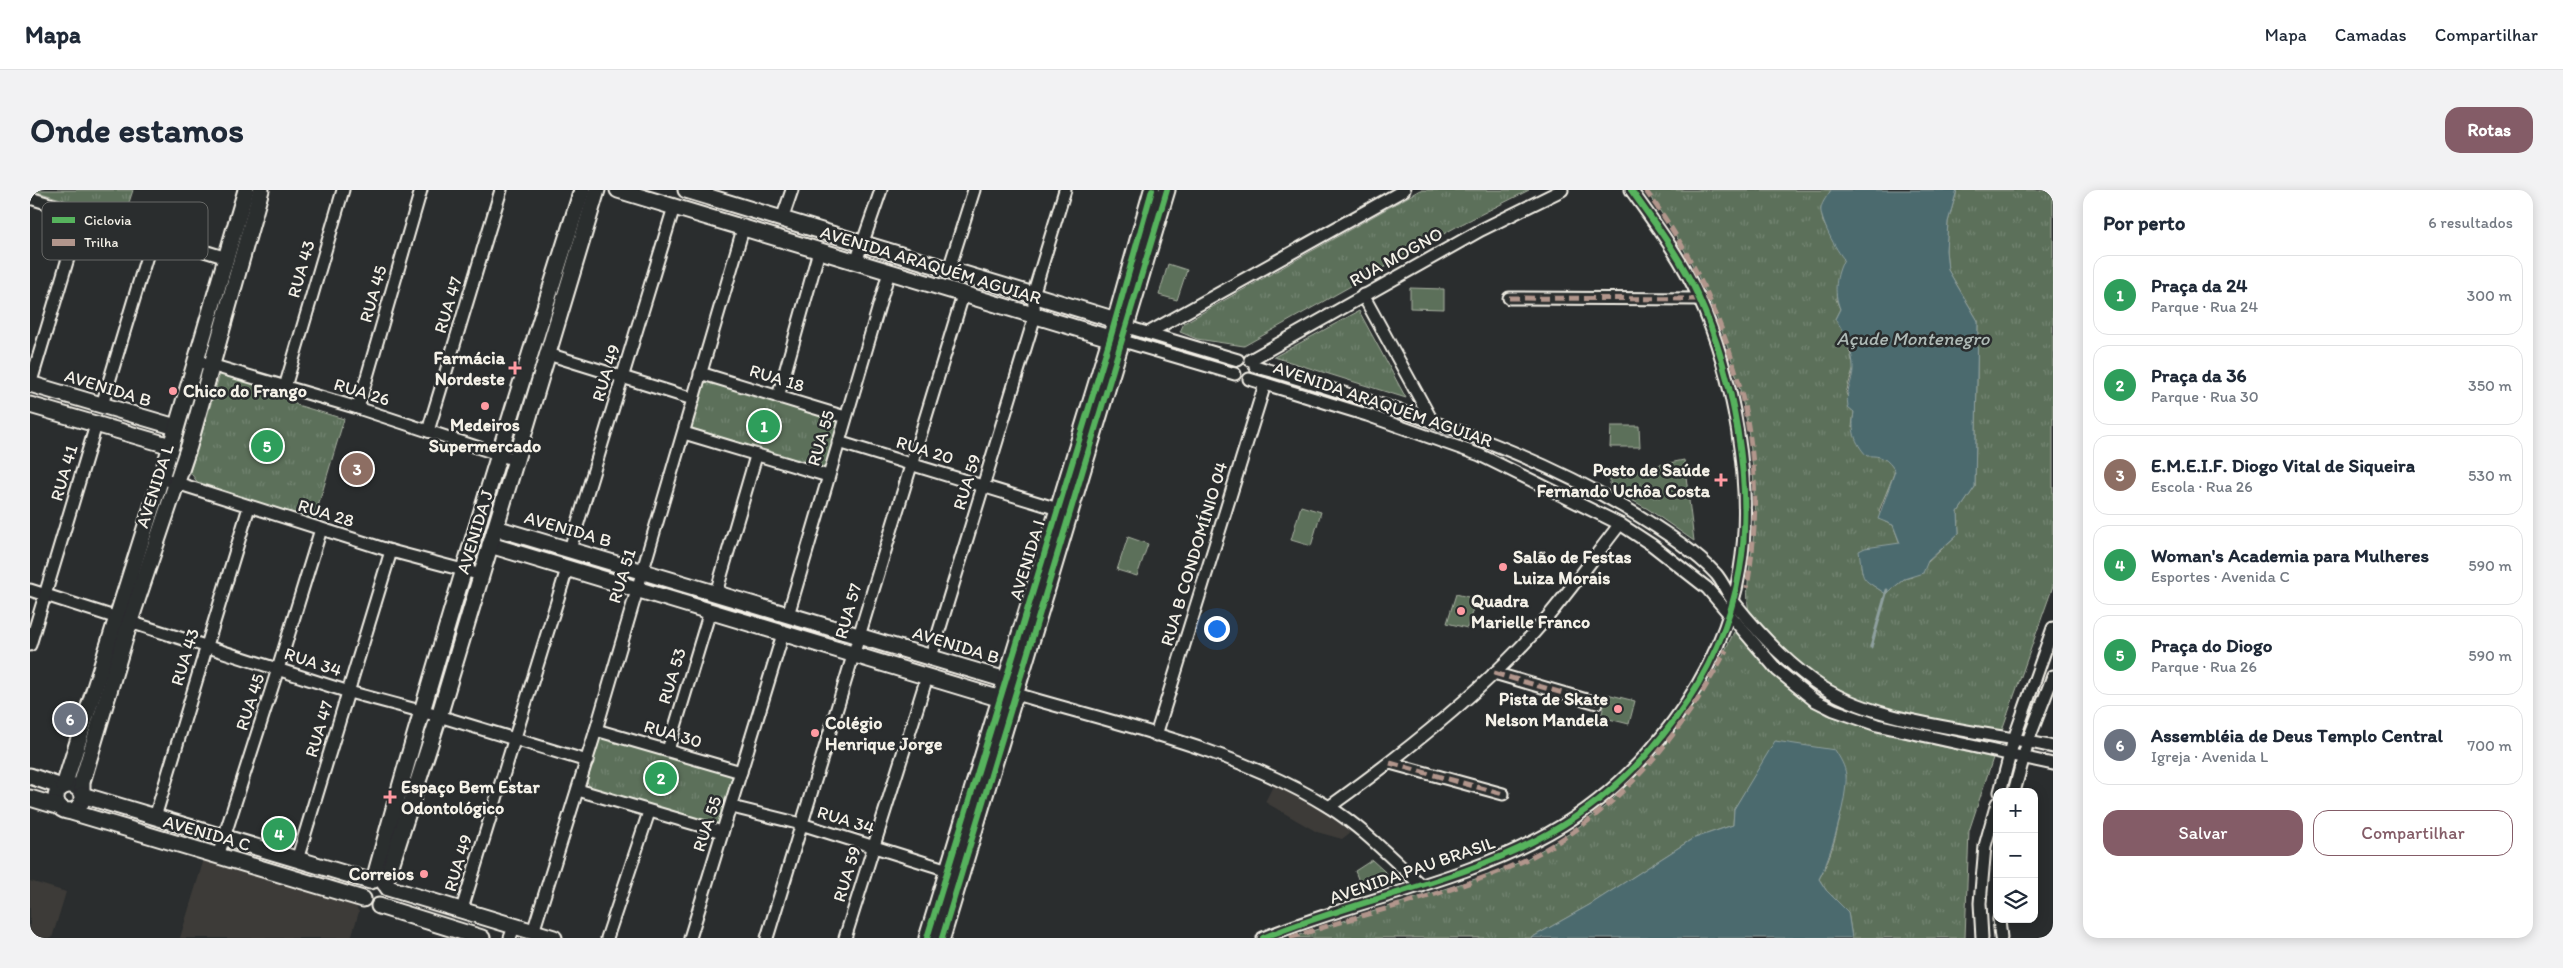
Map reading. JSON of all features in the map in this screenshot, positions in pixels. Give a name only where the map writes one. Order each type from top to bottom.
[{"type":"street","name":"AVENIDA L","points":[[63,786],[177,483],[227,258],[246,190]]},
{"type":"street","name":"AVENIDA L","points":[[82,794],[82,782],[176,427],[204,364],[261,190]]},
{"type":"street","name":"RUA 43","points":[[285,387],[343,190]]},
{"type":"street","name":"RUA 45","points":[[358,408],[421,190]]},
{"type":"street","name":"RUA 47","points":[[428,431],[501,190]]},
{"type":"street","name":"AVENIDA J","points":[[379,883],[421,711],[498,454],[582,190]]},
{"type":"street","name":"AVENIDA J","points":[[379,883],[439,716],[597,190]]},
{"type":"street","name":"AVENIDA ARAQUÉM AGUIAR","points":[[618,190],[1035,316],[1119,332],[1148,333],[1238,360]]},
{"type":"street","points":[[782,219],[792,190]]},
{"type":"street","points":[[856,262],[881,190]]},
{"type":"street","points":[[949,269],[974,190]]},
{"type":"street","points":[[1035,316],[1033,295],[1065,190]]},
{"type":"street","name":"AVENIDA I","points":[[942,938],[1016,694],[1119,332],[1152,190]]},
{"type":"street","name":"AVENIDA I","points":[[927,938],[1058,509],[1167,190]]},
{"type":"street","points":[[1148,333],[1404,190]]},
{"type":"street","name":"RUA MOGNO","points":[[1253,363],[1364,295],[1480,230],[1562,190]]},
{"type":"street","name":"AVENIDA PAU BRASIL","points":[[1263,938],[1353,906],[1422,886],[1470,869],[1533,842],[1568,822],[1601,796],[1654,746],[1680,713],[1714,651],[1729,614],[1740,570],[1743,542],[1743,480],[1728,380],[1700,299],[1678,256],[1631,190]]},
{"type":"street","points":[[694,213],[695,191]]},
{"type":"street","name":"AVENIDA ARAQUÉM AGUIAR","points":[[695,191],[863,245],[1033,295],[1119,332],[1235,374]]},
{"type":"street","points":[[30,198],[42,202]]},
{"type":"street","name":"RUA 49","points":[[570,550],[674,207]]},
{"type":"street","name":"RUA 51","points":[[533,932],[596,730],[743,228]]},
{"type":"street","points":[[778,397],[819,251]]},
{"type":"street","points":[[208,252],[227,258]]},
{"type":"street","points":[[30,384],[67,260]]},
{"type":"street","points":[[102,405],[146,260]]},
{"type":"street","name":"RUA 55","points":[[788,614],[889,272]]},
{"type":"street","name":"RUA 57","points":[[767,938],[963,295]]},
{"type":"street","points":[[1364,295],[1431,419]]},
{"type":"street","points":[[1509,298],[1700,299]]},
{"type":"street","name":"RUA 59","points":[[931,657],[1035,316]]},
{"type":"street","points":[[548,354],[693,399]]},
{"type":"street","points":[[1244,358],[1253,363],[1255,373],[1249,379],[1241,380],[1235,374],[1234,366],[1238,360],[1244,358]]},
{"type":"street","name":"AVENIDA ARAQUÉM AGUIAR","points":[[1253,363],[1431,419],[1508,450],[1623,506],[1668,535],[1716,574],[1732,600],[1790,662],[1814,682],[1841,697],[1890,715],[2053,747]]},
{"type":"street","name":"RUA 26","points":[[204,364],[358,408],[516,460]]},
{"type":"street","name":"RUA 18","points":[[700,374],[845,417]]},
{"type":"street","name":"AVENIDA ARAQUÉM AGUIAR","points":[[1249,379],[1368,415],[1480,455],[1620,524],[1697,580],[1777,670],[1814,700],[1855,719],[1877,725],[2053,764]]},
{"type":"street","name":"AVENIDA B","points":[[30,384],[176,427]]},
{"type":"street","name":"RUA B CONDOMÍNIO 04","points":[[1156,735],[1265,384]]},
{"type":"street","points":[[30,405],[171,446]]},
{"type":"street","name":"RUA 41","points":[[30,645],[96,425]]},
{"type":"street","points":[[684,433],[828,476]]},
{"type":"street","name":"RUA 20","points":[[838,442],[1058,509]]},
{"type":"street","points":[[716,593],[756,456]]},
{"type":"street","name":"RUA 28","points":[[161,478],[391,551],[482,575]]},
{"type":"street","name":"RUA 43","points":[[155,817],[249,507]]},
{"type":"street","points":[[1329,807],[1390,763],[1455,710],[1494,673],[1555,608],[1620,524]]},
{"type":"street","name":"AVENIDA B","points":[[496,528],[1006,680],[1016,694]]},
{"type":"street","name":"RUA 45","points":[[218,856],[278,669],[320,529]]},
{"type":"street","points":[[490,545],[854,654],[1000,700],[1016,694],[1156,735],[1235,761],[1329,807],[1381,849],[1422,886]]},
{"type":"street","name":"RUA 47","points":[[297,860],[391,551]]},
{"type":"street","name":"RUA 49","points":[[462,909],[567,569]]},
{"type":"street","name":"RUA 34","points":[[30,590],[349,692],[439,716],[514,740],[587,760]]},
{"type":"street","name":"RUA 53","points":[[668,750],[710,611]]},
{"type":"street","points":[[2001,788],[2014,739],[2053,628]]},
{"type":"street","name":"RUA 55","points":[[690,938],[722,832],[732,807],[783,634]]},
{"type":"street","points":[[1494,673],[1597,703]]},
{"type":"street","points":[[2015,788],[2028,741],[2053,676]]},
{"type":"street","name":"RUA 59","points":[[846,938],[927,677]]},
{"type":"street","name":"RUA 30","points":[[596,730],[741,772]]},
{"type":"street","points":[[1968,745],[1972,732]]},
{"type":"street","points":[[1390,763],[1504,794]]},
{"type":"street","points":[[30,776],[63,786],[76,786],[82,794],[80,807],[64,809],[57,794],[63,786]]},
{"type":"street","points":[[578,790],[722,832]]},
{"type":"street","name":"AVENIDA C","points":[[82,794],[462,909],[512,932],[533,932],[554,938]]},
{"type":"street","name":"AVENIDA C","points":[[30,798],[363,899]]},
{"type":"street","name":"RUA 34","points":[[732,807],[801,824],[948,870]]},
{"type":"street","points":[[607,938],[649,812]]},
{"type":"street","points":[[1982,938],[1980,903],[1985,846],[1993,817]]},
{"type":"street","points":[[1985,846],[1993,847]]},
{"type":"street","points":[[379,906],[388,899],[379,883],[363,890],[363,899],[370,905],[379,906],[482,938]]},
{"type":"street","points":[[1999,923],[2001,938]]},
{"type":"shaded area","points":[[1274,784],[1314,805],[1351,832],[1342,839],[1317,832],[1265,802]]},
{"type":"shaded area","points":[[204,859],[355,905],[359,912],[351,938],[180,938]]},
{"type":"shaded area","points":[[30,881],[66,892],[52,938],[30,938]]},
{"type":"green space","points":[[31,190],[133,190],[129,202],[71,202]]},
{"type":"green space","points":[[1420,190],[1529,190],[1456,227],[1244,346],[1197,339],[1180,332],[1184,323]]},
{"type":"green space","points":[[1645,190],[1831,190],[1821,209],[1823,222],[1844,259],[1836,299],[1840,309],[1835,319],[1843,327],[1854,367],[1846,393],[1854,412],[1852,427],[1877,455],[1889,461],[1895,471],[1879,511],[1885,522],[1893,525],[1900,544],[1885,546],[1861,564],[1863,575],[1866,579],[1886,594],[1904,579],[1912,577],[1959,533],[1958,512],[1975,487],[1978,321],[1948,270],[1946,250],[1948,222],[1957,190],[2053,190],[2053,586],[2002,730],[1928,720],[1901,714],[1850,697],[1827,687],[1808,674],[1749,614],[1748,581],[1754,527],[1754,489],[1751,449],[1735,370],[1707,294],[1668,223]]},
{"type":"green space","points":[[1168,264],[1187,270],[1177,300],[1159,295]]},
{"type":"green space","points":[[1410,288],[1444,289],[1444,309],[1410,308]]},
{"type":"green space","points":[[1359,311],[1406,398],[1274,357]]},
{"type":"green space","points":[[220,374],[290,394],[297,405],[344,419],[314,520],[198,483],[190,472]]},
{"type":"green space","points":[[709,380],[835,418],[839,425],[826,467],[817,472],[694,435],[690,427],[702,385]]},
{"type":"green space","points":[[1611,426],[1639,426],[1640,447],[1610,447]]},
{"type":"green space","points":[[1684,460],[1694,541],[1648,509],[1610,488],[1610,471],[1640,469]]},
{"type":"green space","points":[[1301,506],[1321,512],[1311,546],[1291,540]]},
{"type":"green space","points":[[1128,537],[1148,544],[1137,576],[1117,570]]},
{"type":"green space","name":"Quadra Marielle Franco","points":[[1456,594],[1476,599],[1467,628],[1447,623]]},
{"type":"green space","points":[[1734,632],[1740,632],[1769,672],[1827,715],[1890,735],[1993,758],[1969,831],[1965,938],[1852,938],[1848,912],[1826,890],[1819,879],[1834,842],[1846,775],[1776,741],[1734,809],[1733,825],[1692,839],[1591,904],[1531,938],[1290,938],[1488,875],[1523,861],[1572,832],[1608,804],[1660,752],[1711,679]]},
{"type":"green space","name":"Pista de Skate Nelson Mandela","points":[[1607,694],[1635,701],[1629,724],[1601,717]]},
{"type":"green space","points":[[605,733],[732,770],[735,777],[723,822],[713,825],[590,788],[586,779],[599,738]]},
{"type":"green space","points":[[1372,860],[1394,880],[1362,889],[1355,871]]},
{"type":"water","name":"Açude Montenegro","points":[[1831,190],[1957,190],[1948,222],[1946,250],[1948,270],[1978,321],[1975,487],[1958,512],[1959,533],[1928,561],[1923,573],[1904,579],[1886,594],[1864,578],[1859,551],[1865,548],[1900,543],[1893,525],[1878,519],[1895,471],[1890,463],[1884,459],[1876,456],[1867,456],[1863,451],[1856,441],[1853,424],[1854,412],[1848,407],[1847,401],[1853,373],[1852,356],[1835,319],[1840,309],[1836,283],[1844,259],[1829,235],[1821,213],[1823,203]]},
{"type":"water","points":[[1775,741],[1835,750],[1843,765],[1846,775],[1844,798],[1837,828],[1819,879],[1826,890],[1848,912],[1852,938],[1531,938],[1591,904],[1692,839],[1733,825],[1734,809]]},
{"type":"waterway","points":[[1871,647],[1887,590]]},
{"type":"marked path","points":[[1645,190],[1693,266],[1713,307],[1729,350],[1741,393],[1750,438],[1754,482],[1754,535],[1747,588]]},
{"type":"marked path","points":[[1509,298],[1700,299]]},
{"type":"marked path","points":[[1290,938],[1466,884],[1523,861],[1556,843],[1615,798],[1666,744],[1688,714],[1726,650]]},
{"type":"marked path","points":[[1494,673],[1597,703]]},
{"type":"marked path","points":[[1390,763],[1503,794]]},
{"type":"cycle path","points":[[927,938],[1110,339],[1152,190]]},
{"type":"cycle path","points":[[942,938],[1167,190]]},
{"type":"cycle path","points":[[1263,938],[1299,924],[1480,865],[1549,833],[1583,811],[1616,785],[1646,755],[1673,721],[1697,685],[1716,648],[1731,609],[1740,569],[1744,537],[1742,466],[1737,430],[1721,359],[1698,296],[1676,255],[1631,190]]},
{"type":"place","name":"Farmácia Nordeste","points":[[515,368]]},
{"type":"place","name":"Chico do Frango","points":[[173,391]]},
{"type":"place","name":"Medeiros Supermercado","points":[[485,406]]},
{"type":"place","name":"Praça da 24","points":[[764,426]]},
{"type":"place","name":"Praça do Diogo","points":[[267,446]]},
{"type":"place","name":"E.M.E.I.F. Diogo Vital de Siqueira","points":[[357,469]]},
{"type":"place","name":"Posto de Saúde Fernando Uchôa Costa","points":[[1721,480]]},
{"type":"place","name":"Salão de Festas Luiza Morais","points":[[1503,567]]},
{"type":"place","name":"Quadra Marielle Franco","points":[[1461,611]]},
{"type":"place","name":"Pista de Skate Nelson Mandela","points":[[1618,709]]},
{"type":"place","name":"Assembléia de Deus Templo Central","points":[[70,719]]},
{"type":"place","name":"Colégio Henrique Jorge","points":[[815,733]]},
{"type":"place","name":"Praça da 36","points":[[661,778]]},
{"type":"place","name":"Espaço Bem Estar Odontológico","points":[[390,797]]},
{"type":"place","name":"Woman's Academia para Mulheres","points":[[279,834]]},
{"type":"place","name":"Correios","points":[[424,874]]}]
